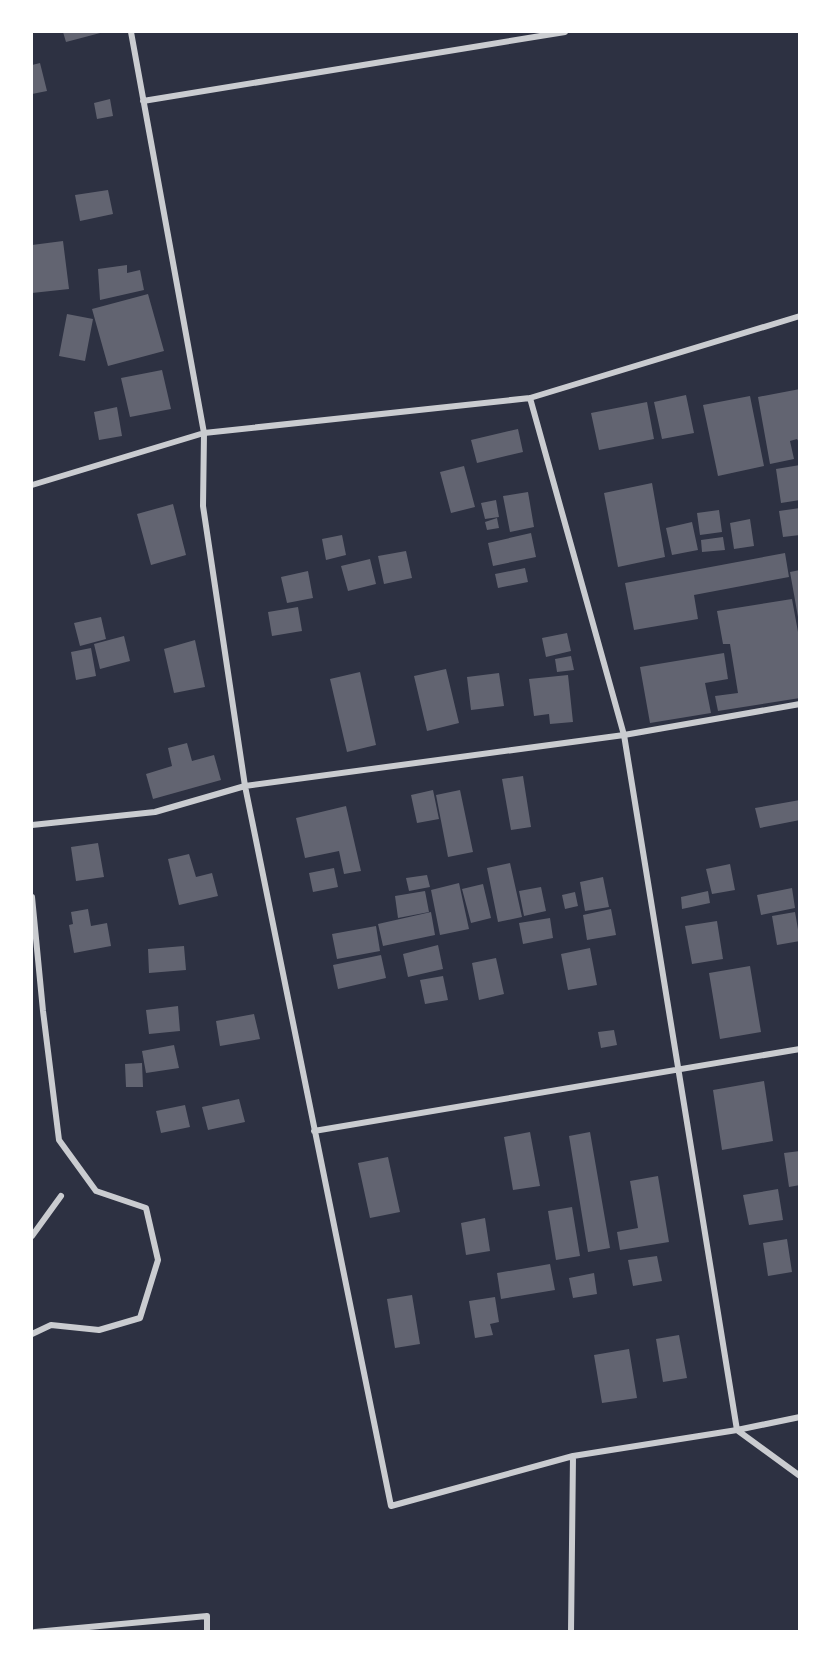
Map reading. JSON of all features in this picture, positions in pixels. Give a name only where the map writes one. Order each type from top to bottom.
[{"type":"street","points":[[131,32],[204,433],[203,507],[245,786],[391,1506],[573,1456],[737,1430],[800,1417]]},
{"type":"street","points":[[143,101],[565,32]]},
{"type":"street","points":[[32,485],[204,433],[530,398],[800,316]]},
{"type":"street","points":[[530,398],[624,735],[737,1430],[800,1476]]},
{"type":"street","points":[[32,825],[155,812],[245,786],[624,735],[800,704]]},
{"type":"street","points":[[32,897],[59,1140],[96,1191],[146,1208],[158,1260],[140,1318],[99,1330],[51,1325],[32,1334]]},
{"type":"street","points":[[314,1131],[800,1049]]},
{"type":"street","points":[[32,1236],[61,1196]]},
{"type":"street","points":[[571,1632],[573,1456]]},
{"type":"street","points":[[35,1632],[207,1616],[207,1632]]},
{"type":"building","points":[[63,32],[104,32],[66,42]]},
{"type":"building","points":[[40,63],[47,91],[32,94],[32,65]]},
{"type":"building","points":[[110,99],[113,116],[97,119],[94,103]]},
{"type":"building","points":[[108,190],[113,214],[80,221],[75,195]]},
{"type":"building","points":[[63,241],[69,289],[32,293],[32,245]]},
{"type":"building","points":[[127,265],[127,273],[140,270],[144,290],[100,300],[98,269]]},
{"type":"building","points":[[148,294],[164,351],[108,366],[92,309]]},
{"type":"building","points":[[67,314],[93,319],[85,361],[59,356]]},
{"type":"building","points":[[162,370],[171,409],[130,417],[121,378]]},
{"type":"building","points":[[800,389],[800,444],[797,439],[790,441],[794,459],[770,464],[758,397]]},
{"type":"building","points":[[686,395],[694,433],[662,439],[654,402]]},
{"type":"building","points":[[750,396],[764,466],[718,476],[703,405]]},
{"type":"building","points":[[647,402],[654,439],[599,450],[591,413]]},
{"type":"building","points":[[117,407],[122,436],[99,440],[94,412]]},
{"type":"building","points":[[518,429],[523,452],[477,463],[471,440]]},
{"type":"building","points":[[800,465],[800,500],[781,503],[776,469]]},
{"type":"building","points":[[464,466],[475,507],[451,513],[440,472]]},
{"type":"building","points":[[652,483],[665,557],[618,567],[604,493]]},
{"type":"building","points":[[528,492],[534,527],[510,532],[503,496]]},
{"type":"building","points":[[496,500],[499,517],[485,519],[481,503]]},
{"type":"building","points":[[173,504],[186,555],[151,565],[137,514]]},
{"type":"building","points":[[800,508],[800,535],[783,537],[779,511]]},
{"type":"building","points":[[719,510],[722,532],[700,535],[697,513]]},
{"type":"building","points":[[497,518],[499,528],[487,530],[485,522]]},
{"type":"building","points":[[750,519],[754,546],[734,549],[730,523]]},
{"type":"building","points":[[692,522],[698,550],[672,555],[666,528]]},
{"type":"building","points":[[531,533],[536,557],[493,566],[488,543]]},
{"type":"building","points":[[342,535],[346,555],[326,560],[322,539]]},
{"type":"building","points":[[723,537],[725,550],[702,552],[701,540]]},
{"type":"building","points":[[406,551],[412,578],[384,584],[378,556]]},
{"type":"building","points":[[785,553],[789,577],[694,595],[698,619],[634,630],[625,583]]},
{"type":"building","points":[[370,559],[376,584],[348,591],[341,566]]},
{"type":"building","points":[[525,568],[528,582],[498,588],[495,574]]},
{"type":"building","points":[[800,570],[800,617],[798,617],[790,572]]},
{"type":"building","points":[[308,571],[313,598],[287,603],[281,577]]},
{"type":"building","points":[[792,599],[800,643],[800,698],[718,711],[715,696],[738,693],[730,644],[723,644],[717,611]]},
{"type":"building","points":[[298,607],[302,631],[272,636],[268,612]]},
{"type":"building","points":[[101,617],[106,639],[80,646],[74,623]]},
{"type":"building","points":[[567,633],[571,651],[546,657],[542,638]]},
{"type":"building","points":[[124,636],[130,661],[100,669],[94,644]]},
{"type":"building","points":[[195,640],[205,687],[174,693],[164,649]]},
{"type":"building","points":[[91,648],[96,676],[76,680],[71,652]]},
{"type":"building","points":[[724,653],[728,679],[705,683],[711,713],[650,723],[640,667]]},
{"type":"building","points":[[571,656],[574,670],[557,672],[555,659]]},
{"type":"building","points":[[446,669],[459,723],[427,731],[414,676]]},
{"type":"building","points":[[360,672],[376,745],[347,752],[330,679]]},
{"type":"building","points":[[499,673],[504,706],[471,710],[467,677]]},
{"type":"building","points":[[568,675],[573,722],[550,724],[549,714],[534,716],[529,679]]},
{"type":"building","points":[[187,743],[192,761],[214,755],[221,780],[153,799],[146,774],[172,766],[168,748]]},
{"type":"building","points":[[523,776],[531,827],[511,830],[502,779]]},
{"type":"building","points":[[433,790],[439,819],[417,823],[411,795]]},
{"type":"building","points":[[460,790],[473,852],[448,857],[436,795]]},
{"type":"building","points":[[800,800],[800,820],[760,828],[755,808]]},
{"type":"building","points":[[346,806],[361,871],[344,874],[339,851],[305,858],[296,818]]},
{"type":"building","points":[[98,843],[104,877],[76,881],[71,847]]},
{"type":"building","points":[[189,854],[196,877],[212,873],[218,896],[179,905],[168,859]]},
{"type":"building","points":[[510,863],[522,917],[498,922],[487,868]]},
{"type":"building","points":[[730,864],[735,890],[712,894],[706,869]]},
{"type":"building","points":[[334,868],[338,887],[313,892],[309,873]]},
{"type":"building","points":[[427,875],[430,887],[409,891],[406,878]]},
{"type":"building","points":[[603,877],[609,907],[585,911],[580,882]]},
{"type":"building","points":[[459,883],[469,929],[440,935],[431,890]]},
{"type":"building","points":[[483,884],[491,918],[471,923],[462,889]]},
{"type":"building","points":[[541,887],[546,911],[524,916],[519,891]]},
{"type":"building","points":[[792,888],[795,908],[761,915],[757,895]]},
{"type":"building","points":[[425,891],[429,912],[398,918],[395,896]]},
{"type":"building","points":[[708,891],[710,903],[682,909],[681,897]]},
{"type":"building","points":[[575,892],[578,906],[565,909],[562,895]]},
{"type":"building","points":[[88,909],[91,926],[107,923],[111,946],[74,953],[69,925],[73,924],[71,912]]},
{"type":"building","points":[[611,909],[616,935],[587,940],[583,915]]},
{"type":"building","points":[[431,912],[435,935],[383,946],[378,924]]},
{"type":"building","points":[[795,912],[800,941],[777,945],[772,916]]},
{"type":"building","points":[[550,918],[553,938],[523,944],[519,923]]},
{"type":"building","points":[[717,921],[723,959],[692,964],[685,926]]},
{"type":"building","points":[[376,926],[380,951],[337,959],[332,934]]},
{"type":"building","points":[[438,945],[443,969],[408,977],[403,954]]},
{"type":"building","points":[[184,946],[186,970],[149,973],[148,949]]},
{"type":"building","points":[[590,948],[597,985],[568,990],[561,954]]},
{"type":"building","points":[[381,955],[386,978],[338,989],[333,965]]},
{"type":"building","points":[[496,958],[504,994],[479,1000],[472,963]]},
{"type":"building","points":[[750,966],[761,1032],[720,1039],[709,973]]},
{"type":"building","points":[[443,976],[448,1000],[425,1004],[420,980]]},
{"type":"building","points":[[178,1006],[180,1031],[149,1034],[146,1010]]},
{"type":"building","points":[[254,1014],[260,1039],[220,1046],[216,1021]]},
{"type":"building","points":[[614,1030],[617,1045],[601,1048],[598,1032]]},
{"type":"building","points":[[174,1045],[179,1068],[146,1073],[142,1051]]},
{"type":"building","points":[[142,1063],[143,1087],[126,1087],[125,1064]]},
{"type":"building","points":[[764,1081],[773,1141],[722,1150],[713,1090]]},
{"type":"building","points":[[239,1099],[245,1122],[208,1130],[202,1107]]},
{"type":"building","points":[[185,1105],[190,1127],[161,1133],[156,1111]]},
{"type":"building","points":[[530,1132],[540,1186],[513,1190],[504,1137]]},
{"type":"building","points":[[590,1132],[610,1248],[588,1252],[569,1136]]},
{"type":"building","points":[[800,1151],[800,1185],[789,1187],[784,1153]]},
{"type":"building","points":[[388,1157],[400,1212],[370,1218],[358,1163]]},
{"type":"building","points":[[658,1176],[669,1242],[620,1250],[617,1232],[638,1228],[630,1181]]},
{"type":"building","points":[[778,1189],[783,1220],[749,1225],[743,1195]]},
{"type":"building","points":[[572,1207],[580,1256],[556,1260],[548,1211]]},
{"type":"building","points":[[485,1218],[490,1251],[466,1255],[461,1223]]},
{"type":"building","points":[[787,1239],[792,1272],[768,1276],[763,1243]]},
{"type":"building","points":[[657,1256],[662,1281],[633,1286],[628,1260]]},
{"type":"building","points":[[550,1264],[555,1290],[501,1299],[497,1273]]},
{"type":"building","points":[[594,1273],[597,1294],[573,1298],[569,1278]]},
{"type":"building","points":[[412,1295],[420,1344],[395,1348],[387,1299]]},
{"type":"building","points":[[495,1297],[499,1322],[490,1324],[493,1335],[475,1338],[469,1301]]},
{"type":"building","points":[[679,1335],[687,1378],[663,1382],[656,1339]]},
{"type":"building","points":[[629,1349],[637,1398],[602,1403],[594,1355]]}]
